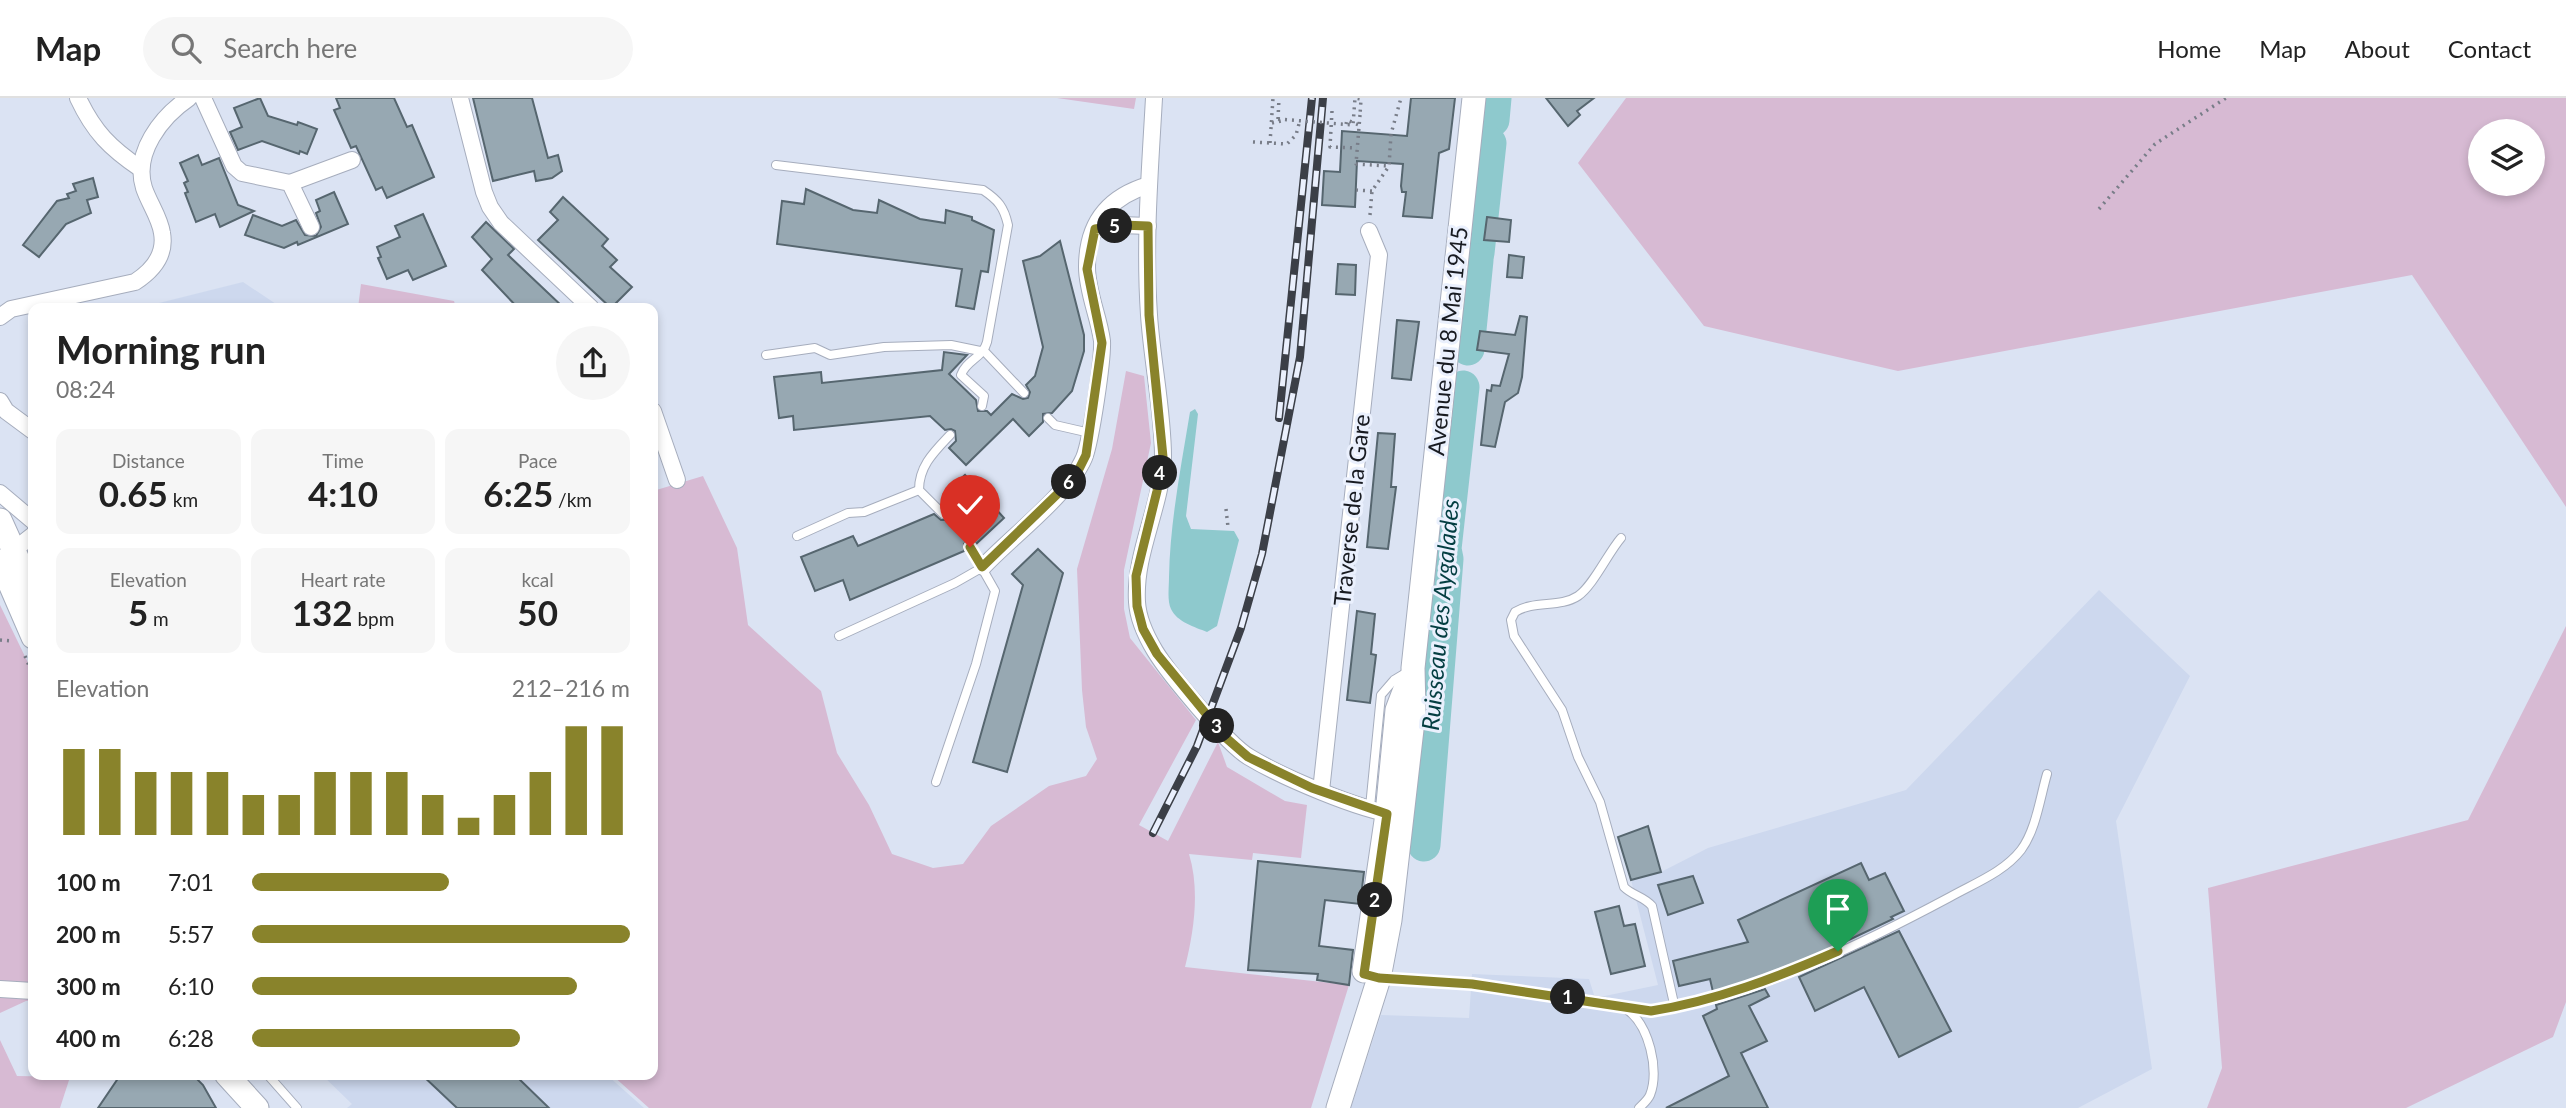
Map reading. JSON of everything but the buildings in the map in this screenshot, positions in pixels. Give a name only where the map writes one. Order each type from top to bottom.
[{"type":"main road","name":"Avenue du 8 Mai 1945","points":[[1321,1108],[1391,920],[1387,812],[1414,712],[1413,668],[1474,98]]},
{"type":"main road","points":[[0,520],[28,617]]},
{"type":"main road","points":[[14,562],[28,585]]},
{"type":"main road","name":"Avenue du 8 Mai 1945","points":[[1338,1108],[1371,976]]},
{"type":"main road","points":[[221,1080],[240,1108]]},
{"type":"main road","points":[[231,1080],[257,1108]]},
{"type":"street","points":[[78,98],[100,137],[141,169]]},
{"type":"street","points":[[40,303],[135,282],[149,272],[160,257],[162,231],[143,186],[141,169],[149,141],[163,121],[189,98]]},
{"type":"street","points":[[203,98],[234,166],[243,173],[290,183],[352,160]]},
{"type":"street","points":[[460,98],[490,207],[501,223],[586,303]]},
{"type":"street","points":[[1154,98],[1148,226],[1149,315],[1163,457],[1136,576],[1137,606],[1143,629],[1157,654],[1225,737],[1248,757],[1321,791],[1387,812]]},
{"type":"street","points":[[290,183],[312,227]]},
{"type":"street","points":[[982,567],[1075,477],[1086,455],[1102,343],[1087,269],[1095,229],[1102,211],[1126,192],[1149,185]]},
{"type":"street","points":[[1095,229],[1121,225],[1148,226]]},
{"type":"street","name":"Traverse de la Gare","points":[[1321,791],[1379,255],[1369,231]]},
{"type":"street","points":[[0,317],[11,309],[28,305]]},
{"type":"street","points":[[0,401],[6,411],[28,428]]},
{"type":"street","points":[[658,425],[677,480]]},
{"type":"street","points":[[0,493],[28,517]]},
{"type":"street","points":[[14,562],[28,543]]},
{"type":"street","points":[[0,989],[28,991]]},
{"type":"lane","points":[[776,165],[983,190],[997,200],[1004,210],[1008,225],[985,352],[963,369],[961,375],[984,396],[982,406]]},
{"type":"lane","points":[[766,355],[815,348],[830,355],[884,347],[951,345],[985,352],[1024,393]]},
{"type":"lane","points":[[1048,418],[1055,425],[1090,433]]},
{"type":"lane","points":[[943,514],[919,490],[919,477],[926,461],[950,435]]},
{"type":"lane","points":[[797,536],[848,513],[864,513],[919,490]]},
{"type":"lane","points":[[1621,538],[1579,595],[1570,600],[1524,607],[1515,612],[1512,628],[1525,655],[1562,710],[1578,757],[1600,802],[1624,887],[1631,894],[1644,897],[1652,906],[1675,1008]]},
{"type":"lane","points":[[936,782],[976,664],[995,591],[970,547]]},
{"type":"lane","points":[[839,636],[955,583],[982,567]]},
{"type":"lane","points":[[1387,812],[1381,695],[1394,680],[1413,668]]},
{"type":"lane","points":[[1371,976],[1472,984],[1651,1011],[1675,1008],[1772,980],[1905,922],[2003,868],[2022,849],[2027,839],[2047,774]]},
{"type":"lane","points":[[1625,1008],[1639,1022],[1649,1046],[1653,1073],[1650,1096],[1639,1108]]},
{"type":"lane","points":[[272,1080],[297,1108]]},
{"type":"path","points":[[1270,143],[1273,98]]},
{"type":"path","points":[[1279,98],[1278,119],[1347,122],[1359,125]]},
{"type":"path","points":[[1347,122],[1353,125],[1355,98],[1361,99],[1356,164],[1389,166]]},
{"type":"path","points":[[1369,231],[1372,191],[1389,166],[1391,134],[1401,98]]},
{"type":"path","points":[[2099,209],[2155,144],[2226,98]]},
{"type":"path","points":[[1332,111],[1330,147],[1357,148]]},
{"type":"path","points":[[1272,123],[1285,119]]},
{"type":"path","points":[[1252,142],[1287,144],[1296,135],[1300,120]]},
{"type":"path","points":[[1356,190],[1372,191]]},
{"type":"path","points":[[1226,509],[1228,527]]},
{"type":"shaded area","points":[[1057,98],[1136,98],[1134,109]]},
{"type":"shaded area","points":[[1626,98],[2566,98],[2566,507],[2412,275],[1898,371],[1704,326],[1578,163]]},
{"type":"shaded area","points":[[243,282],[274,303],[159,303]]},
{"type":"shaded area","points":[[361,284],[455,303],[359,303]]},
{"type":"shaded area","points":[[1126,371],[1144,376],[1151,443],[1124,570],[1124,609],[1130,638],[1196,720],[1139,825],[1168,841],[1218,742],[1227,767],[1285,801],[1307,805],[1301,858],[1253,853],[1252,860],[1189,854],[1195,896],[1185,967],[1349,985],[1311,1108],[649,1108],[618,1080],[658,1080],[658,490],[703,476],[737,548],[748,625],[821,691],[837,753],[869,805],[892,854],[933,868],[963,864],[991,826],[1049,786],[1086,776],[1097,759],[1086,727],[1082,690],[1077,569],[1112,449]]},
{"type":"shaded area","points":[[1195,409],[1198,414],[1186,516],[1191,529],[1234,531],[1239,540],[1217,626],[1207,632],[1177,617],[1171,609],[1169,598],[1171,536],[1176,494],[1190,412]]},
{"type":"shaded area","points":[[2099,590],[2190,676],[2116,821],[2152,1069],[2078,1108],[1351,1108],[1381,1015],[1469,1018],[1472,974],[1589,979],[1595,998],[1658,985],[1631,880],[1661,872],[1708,848],[1906,790]]},
{"type":"shaded area","points":[[0,605],[28,663],[28,1001],[0,1013]]},
{"type":"shaded area","points":[[2566,626],[2566,1002],[2553,1037],[2406,1108],[2207,1108],[2222,1068],[2208,888],[2468,820]]},
{"type":"shaded area","points":[[0,1040],[17,1076],[28,1076],[28,1080],[69,1080],[60,1108],[0,1108]]},
{"type":"shaded area","points":[[327,1080],[613,1080],[644,1108],[347,1108],[352,1104]]},
{"type":"waterway","name":"Ruisseau des Aygalades","points":[[1493,120],[1495,98]]},
{"type":"waterway","name":"Ruisseau des Aygalades","points":[[1478,253],[1490,143]]},
{"type":"waterway","name":"Ruisseau des Aygalades","points":[[1468,349],[1477,260]]},
{"type":"waterway","name":"Ruisseau des Aygalades","points":[[1424,845],[1447,559],[1445,549],[1463,387]]},
{"type":"railway","points":[[1279,418],[1312,98]]},
{"type":"railway","points":[[1153,833],[1197,746],[1241,628],[1262,554],[1300,357],[1323,98]]},
{"type":"route","points":[[970,547],[982,567],[1075,477],[1086,455],[1102,343],[1087,269],[1090,245],[1095,229],[1121,225],[1148,226],[1149,315],[1163,457],[1136,576],[1137,606],[1143,629],[1157,654],[1225,737],[1248,757],[1312,788],[1387,814],[1364,974],[1379,978],[1472,984],[1651,1011],[1675,1008],[1772,980],[1838,951]]}]
